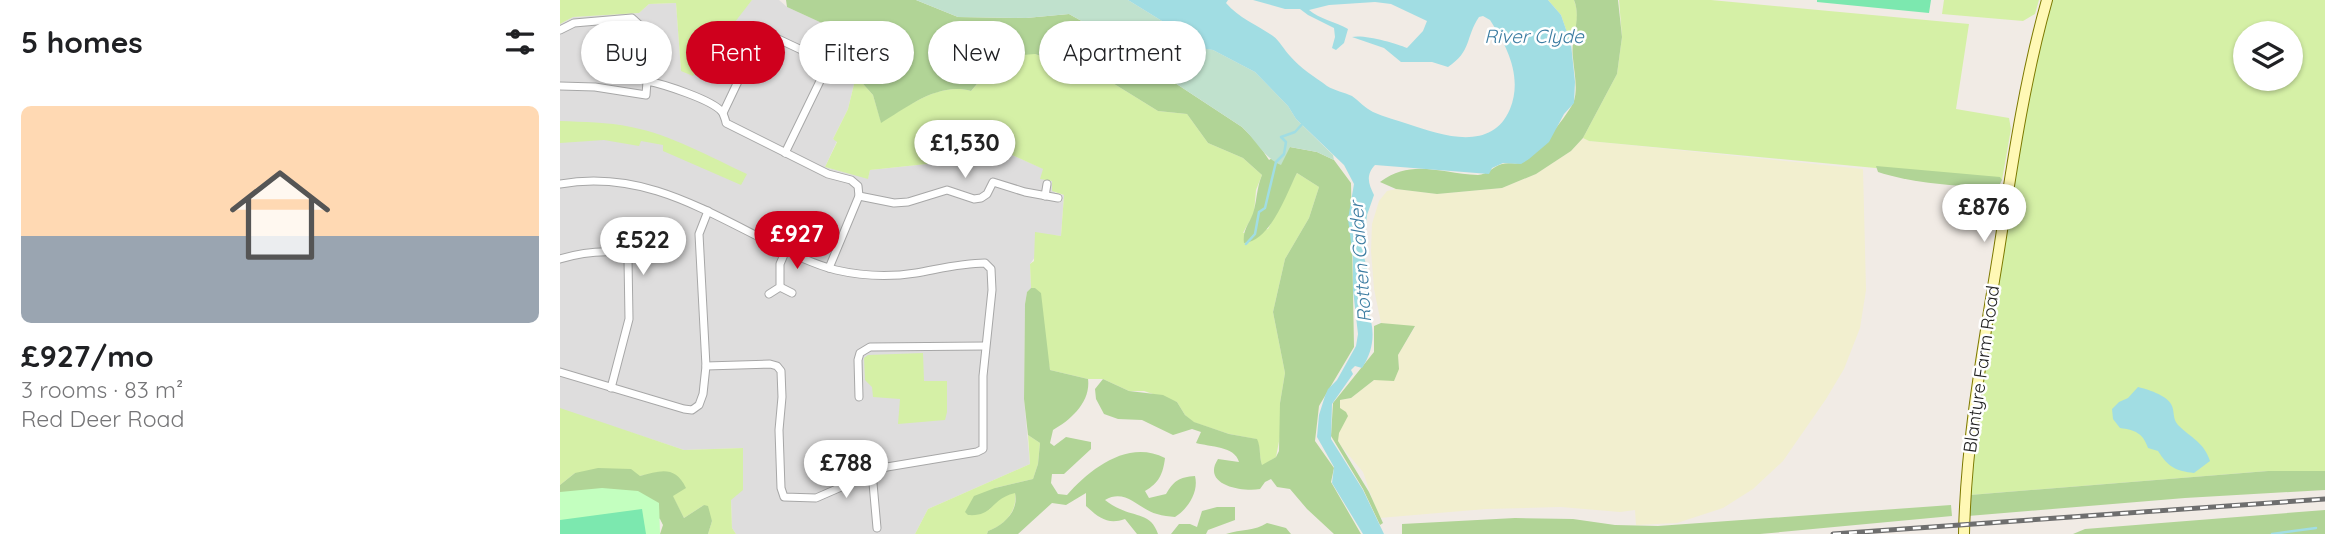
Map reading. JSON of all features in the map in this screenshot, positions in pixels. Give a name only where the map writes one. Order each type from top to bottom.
[{"type":"main road","name":"Blantyre Farm Road","points":[[1964,534],[1974,401],[2028,71],[2047,0]]},
{"type":"street","points":[[603,21],[634,21]]},
{"type":"street","points":[[560,30],[581,23]]},
{"type":"street","points":[[723,113],[752,52],[762,39],[774,37],[810,54],[821,78],[785,153]]},
{"type":"street","points":[[560,86],[595,87],[646,95],[647,84]]},
{"type":"street","points":[[661,84],[714,105],[723,113],[726,123],[828,174],[851,180],[858,186],[859,196],[829,268]]},
{"type":"street","points":[[560,184],[580,180],[632,183],[671,195],[829,268],[886,275],[969,263],[985,263],[991,269],[992,290],[985,346],[983,449],[977,452],[887,467],[816,498],[784,497],[781,488],[779,430],[781,370],[770,363],[706,366]]},
{"type":"street","points":[[859,196],[894,203],[908,202],[947,190],[974,199],[987,194],[993,182],[1058,198]]},
{"type":"street","points":[[1045,196],[1046,184]]},
{"type":"street","points":[[560,372],[692,410],[699,405],[706,366],[699,234],[708,211]]},
{"type":"street","points":[[780,287],[780,264],[786,250]]},
{"type":"street","points":[[560,259],[577,254],[614,252],[624,253],[628,259],[629,319],[611,388]]},
{"type":"street","points":[[780,287],[792,293]]},
{"type":"street","points":[[769,294],[780,287]]},
{"type":"street","points":[[859,397],[858,360],[860,353],[870,347],[985,346]]},
{"type":"street","points":[[872,472],[877,528]]},
{"type":"street","points":[[877,511],[888,511]]},
{"type":"shaded area","points":[[752,0],[779,0],[787,7],[817,21],[799,21],[799,84],[854,84],[848,109],[833,139],[837,141],[825,167],[868,178],[870,170],[927,164],[938,160],[944,149],[979,131],[1015,145],[1012,155],[1044,169],[1052,181],[1055,193],[1064,195],[1061,236],[1051,235],[1030,264],[1031,288],[1027,292],[1025,304],[1024,399],[1030,464],[928,509],[915,534],[736,534],[732,528],[731,499],[743,448],[684,450],[560,409],[560,24],[573,17],[639,13],[649,4],[676,3],[681,71],[686,66],[686,84],[785,84],[785,21],[734,21]]},
{"type":"shaded area","points":[[1583,138],[1589,141],[1863,169],[1866,290],[1860,328],[1844,369],[1783,461],[1753,489],[1723,508],[1677,523],[1636,525],[1635,510],[1620,512],[1561,507],[1486,509],[1379,518],[1363,472],[1337,441],[1340,400],[1351,398],[1374,380],[1383,379],[1399,369],[1398,355],[1415,327],[1381,323],[1374,289],[1371,251],[1372,224],[1379,201],[1387,191],[1396,189],[1437,194],[1502,188],[1536,174],[1571,151]]},
{"type":"green space","points":[[560,0],[752,0],[736,21],[686,21],[686,73],[681,71],[676,3],[649,4],[639,13],[573,17],[560,24]]},
{"type":"green space","points":[[786,0],[916,0],[958,17],[1026,18],[1069,14],[1082,21],[1039,21],[1039,55],[1025,55],[1025,21],[928,21],[928,84],[977,84],[971,91],[959,89],[935,93],[881,123],[873,95],[863,84],[914,84],[914,21],[817,21],[787,7]]},
{"type":"green space","points":[[916,0],[1128,0],[1162,21],[1082,21],[1069,14],[1026,18],[958,17]]},
{"type":"green space","points":[[1548,0],[1574,0],[1577,17],[1571,44],[1561,15]]},
{"type":"green space","points":[[1574,0],[1618,0],[1622,37],[1617,74],[1583,138],[1571,151],[1536,174],[1502,188],[1437,194],[1396,189],[1380,182],[1392,175],[1416,169],[1481,175],[1502,164],[1523,162],[1535,152],[1574,101],[1576,85],[1573,51],[1577,15]]},
{"type":"green space","points":[[1619,0],[1711,0],[1969,24],[1956,109],[2009,118],[2011,129],[2002,180],[1589,141],[1583,138],[1617,74],[1622,37]]},
{"type":"green space","points":[[1817,0],[1931,0],[1929,13]]},
{"type":"green space","points":[[1944,0],[2039,0],[2035,14],[2023,21],[1942,14]]},
{"type":"green space","points":[[2052,0],[2325,0],[2325,471],[2268,471],[1970,495],[1989,339],[2024,122]]},
{"type":"green space","points":[[1206,48],[1255,72],[1288,106],[1296,119],[1333,155],[1334,160],[1317,152],[1290,147],[1281,165],[1265,153],[1242,127],[1177,84],[1206,84]]},
{"type":"green space","points":[[1025,54],[1035,54],[1039,55],[1039,84],[1114,84],[1158,111],[1187,114],[1208,143],[1243,158],[1262,175],[1256,190],[1254,213],[1243,233],[1268,229],[1297,173],[1319,187],[1309,218],[1285,259],[1273,312],[1285,373],[1280,403],[1281,431],[1276,457],[1262,466],[1256,439],[1229,434],[1193,422],[1177,402],[1144,391],[1129,391],[1103,379],[1088,379],[1050,370],[1035,288],[1031,288],[1030,264],[1034,261],[1035,232],[1061,236],[1064,195],[1052,191],[1052,181],[1040,179],[1043,169],[1012,155],[1015,145],[979,131],[967,158],[945,149],[939,160],[927,164],[870,170],[868,179],[825,167],[837,142],[833,139],[848,109],[854,84],[863,84],[873,95],[881,122],[935,93],[959,89],[971,91],[977,84],[1025,84]]},
{"type":"green space","points":[[1114,84],[1177,84],[1242,127],[1257,142],[1269,160],[1290,147],[1317,152],[1334,160],[1351,183],[1354,347],[1319,406],[1315,441],[1334,468],[1331,482],[1361,534],[1334,534],[1290,489],[1277,487],[1271,479],[1260,489],[1252,490],[1234,488],[1219,481],[1214,468],[1218,459],[1239,462],[1233,453],[1227,450],[1196,443],[1201,432],[1192,429],[1173,435],[1142,420],[1118,419],[1104,414],[1096,399],[1095,389],[1103,379],[1129,391],[1163,395],[1177,402],[1185,415],[1194,422],[1229,434],[1257,439],[1262,465],[1276,457],[1279,451],[1280,403],[1285,373],[1273,312],[1285,259],[1309,218],[1319,187],[1297,173],[1270,226],[1254,240],[1244,243],[1244,234],[1254,210],[1262,175],[1243,158],[1208,143],[1187,114],[1158,111]]},
{"type":"green space","points":[[560,121],[613,124],[661,135],[747,174],[741,185],[663,151],[663,145],[641,141],[639,146],[604,140],[560,143]]},
{"type":"green space","points":[[1876,166],[2000,177],[2002,180],[1999,186],[1938,184],[1891,176],[1878,172]]},
{"type":"green space","points":[[1031,288],[1041,293],[1050,370],[1088,379],[1083,403],[1073,416],[1053,430],[1050,443],[1054,446],[1066,437],[1091,442],[1091,449],[1064,474],[1052,474],[1051,483],[1058,494],[1067,495],[1098,467],[1124,455],[1151,453],[1165,458],[1160,477],[1145,491],[1149,498],[1166,494],[1178,480],[1195,476],[1191,500],[1175,517],[1150,511],[1119,496],[1105,500],[1126,512],[1147,519],[1158,534],[1137,534],[1125,519],[1109,521],[1100,517],[1086,506],[1086,493],[1066,505],[1052,503],[1018,534],[987,534],[1009,516],[1015,506],[1015,493],[1001,499],[983,513],[968,515],[965,512],[974,496],[1033,479],[1038,464],[1040,443],[1028,435],[1024,399],[1025,304],[1027,292]]},
{"type":"green space","points":[[1381,323],[1415,326],[1398,355],[1399,369],[1394,381],[1374,380],[1351,398],[1340,400],[1340,408],[1348,416],[1338,441],[1369,492],[1383,523],[1380,525],[1363,489],[1331,436],[1333,403],[1374,352],[1374,326]]},
{"type":"green space","points":[[923,353],[924,381],[947,381],[945,420],[898,424],[900,399],[873,397],[872,387],[865,380],[864,358],[868,355]]},
{"type":"green space","points":[[560,408],[684,450],[743,448],[743,490],[731,500],[732,528],[736,534],[708,534],[712,521],[704,505],[684,518],[660,472],[640,476],[575,473],[560,485]]},
{"type":"green space","points":[[1028,435],[1040,443],[1033,479],[995,488],[989,510],[1000,496],[1015,492],[1012,511],[1005,521],[987,534],[915,534],[928,509],[1030,464]]},
{"type":"green space","points":[[598,468],[631,469],[640,476],[666,472],[677,476],[686,488],[673,496],[684,518],[704,505],[708,506],[712,521],[708,534],[660,534],[663,525],[660,519],[645,510],[560,518],[560,485],[575,473]]},
{"type":"green space","points":[[2268,471],[2325,471],[2325,490],[2185,498],[1968,516],[1970,495]]},
{"type":"green space","points":[[602,488],[638,491],[659,503],[660,534],[560,534],[560,492]]},
{"type":"green space","points":[[1951,505],[1952,516],[1760,534],[1402,534],[1402,524],[1515,518],[1573,519],[1615,525],[1658,526]]},
{"type":"green space","points":[[1217,507],[1235,507],[1235,520],[1208,530],[1206,534],[1171,534],[1179,524],[1197,527],[1202,511]]},
{"type":"green space","points":[[642,509],[646,534],[560,534],[560,520]]},
{"type":"green space","points":[[2325,510],[2325,534],[2073,534],[2085,529]]},
{"type":"green space","points":[[1267,523],[1286,528],[1291,534],[1226,534],[1258,527]]},
{"type":"water","name":"River Clyde","points":[[1128,0],[1228,0],[1226,3],[1231,8],[1278,40],[1298,64],[1327,86],[1352,96],[1370,110],[1382,115],[1436,133],[1465,137],[1479,136],[1491,131],[1502,122],[1514,97],[1511,62],[1490,20],[1479,17],[1465,50],[1448,67],[1432,62],[1401,62],[1384,48],[1352,37],[1371,38],[1407,48],[1423,31],[1427,21],[1391,4],[1375,2],[1329,5],[1309,10],[1348,29],[1344,43],[1336,50],[1332,48],[1334,28],[1300,9],[1285,9],[1253,0],[1548,0],[1561,15],[1571,44],[1574,103],[1564,114],[1549,142],[1529,159],[1521,164],[1503,163],[1492,168],[1489,174],[1375,165],[1370,173],[1369,184],[1374,195],[1367,215],[1363,252],[1367,269],[1367,296],[1372,307],[1367,310],[1372,325],[1372,339],[1362,368],[1355,366],[1351,370],[1353,374],[1332,404],[1331,439],[1363,490],[1384,534],[1363,534],[1332,483],[1334,467],[1317,437],[1319,415],[1325,396],[1356,346],[1358,334],[1348,219],[1354,184],[1344,165],[1296,119],[1288,106],[1255,72],[1206,49],[1206,21],[1162,21]]},
{"type":"water","points":[[2138,387],[2169,401],[2176,423],[2201,445],[2210,461],[2194,473],[2177,469],[2165,461],[2158,451],[2148,448],[2138,433],[2120,428],[2113,419],[2112,409]]},
{"type":"waterway","points":[[1246,244],[1255,234],[1259,212],[1265,208],[1276,162],[1284,154],[1286,142],[1281,137],[1295,132],[1304,122]]},
{"type":"waterway","points":[[2272,534],[2316,528]]},
{"type":"railway","points":[[1833,534],[2325,499]]},
{"type":"water label","name":"Rotten Calder","points":[[1360,262]]}]
